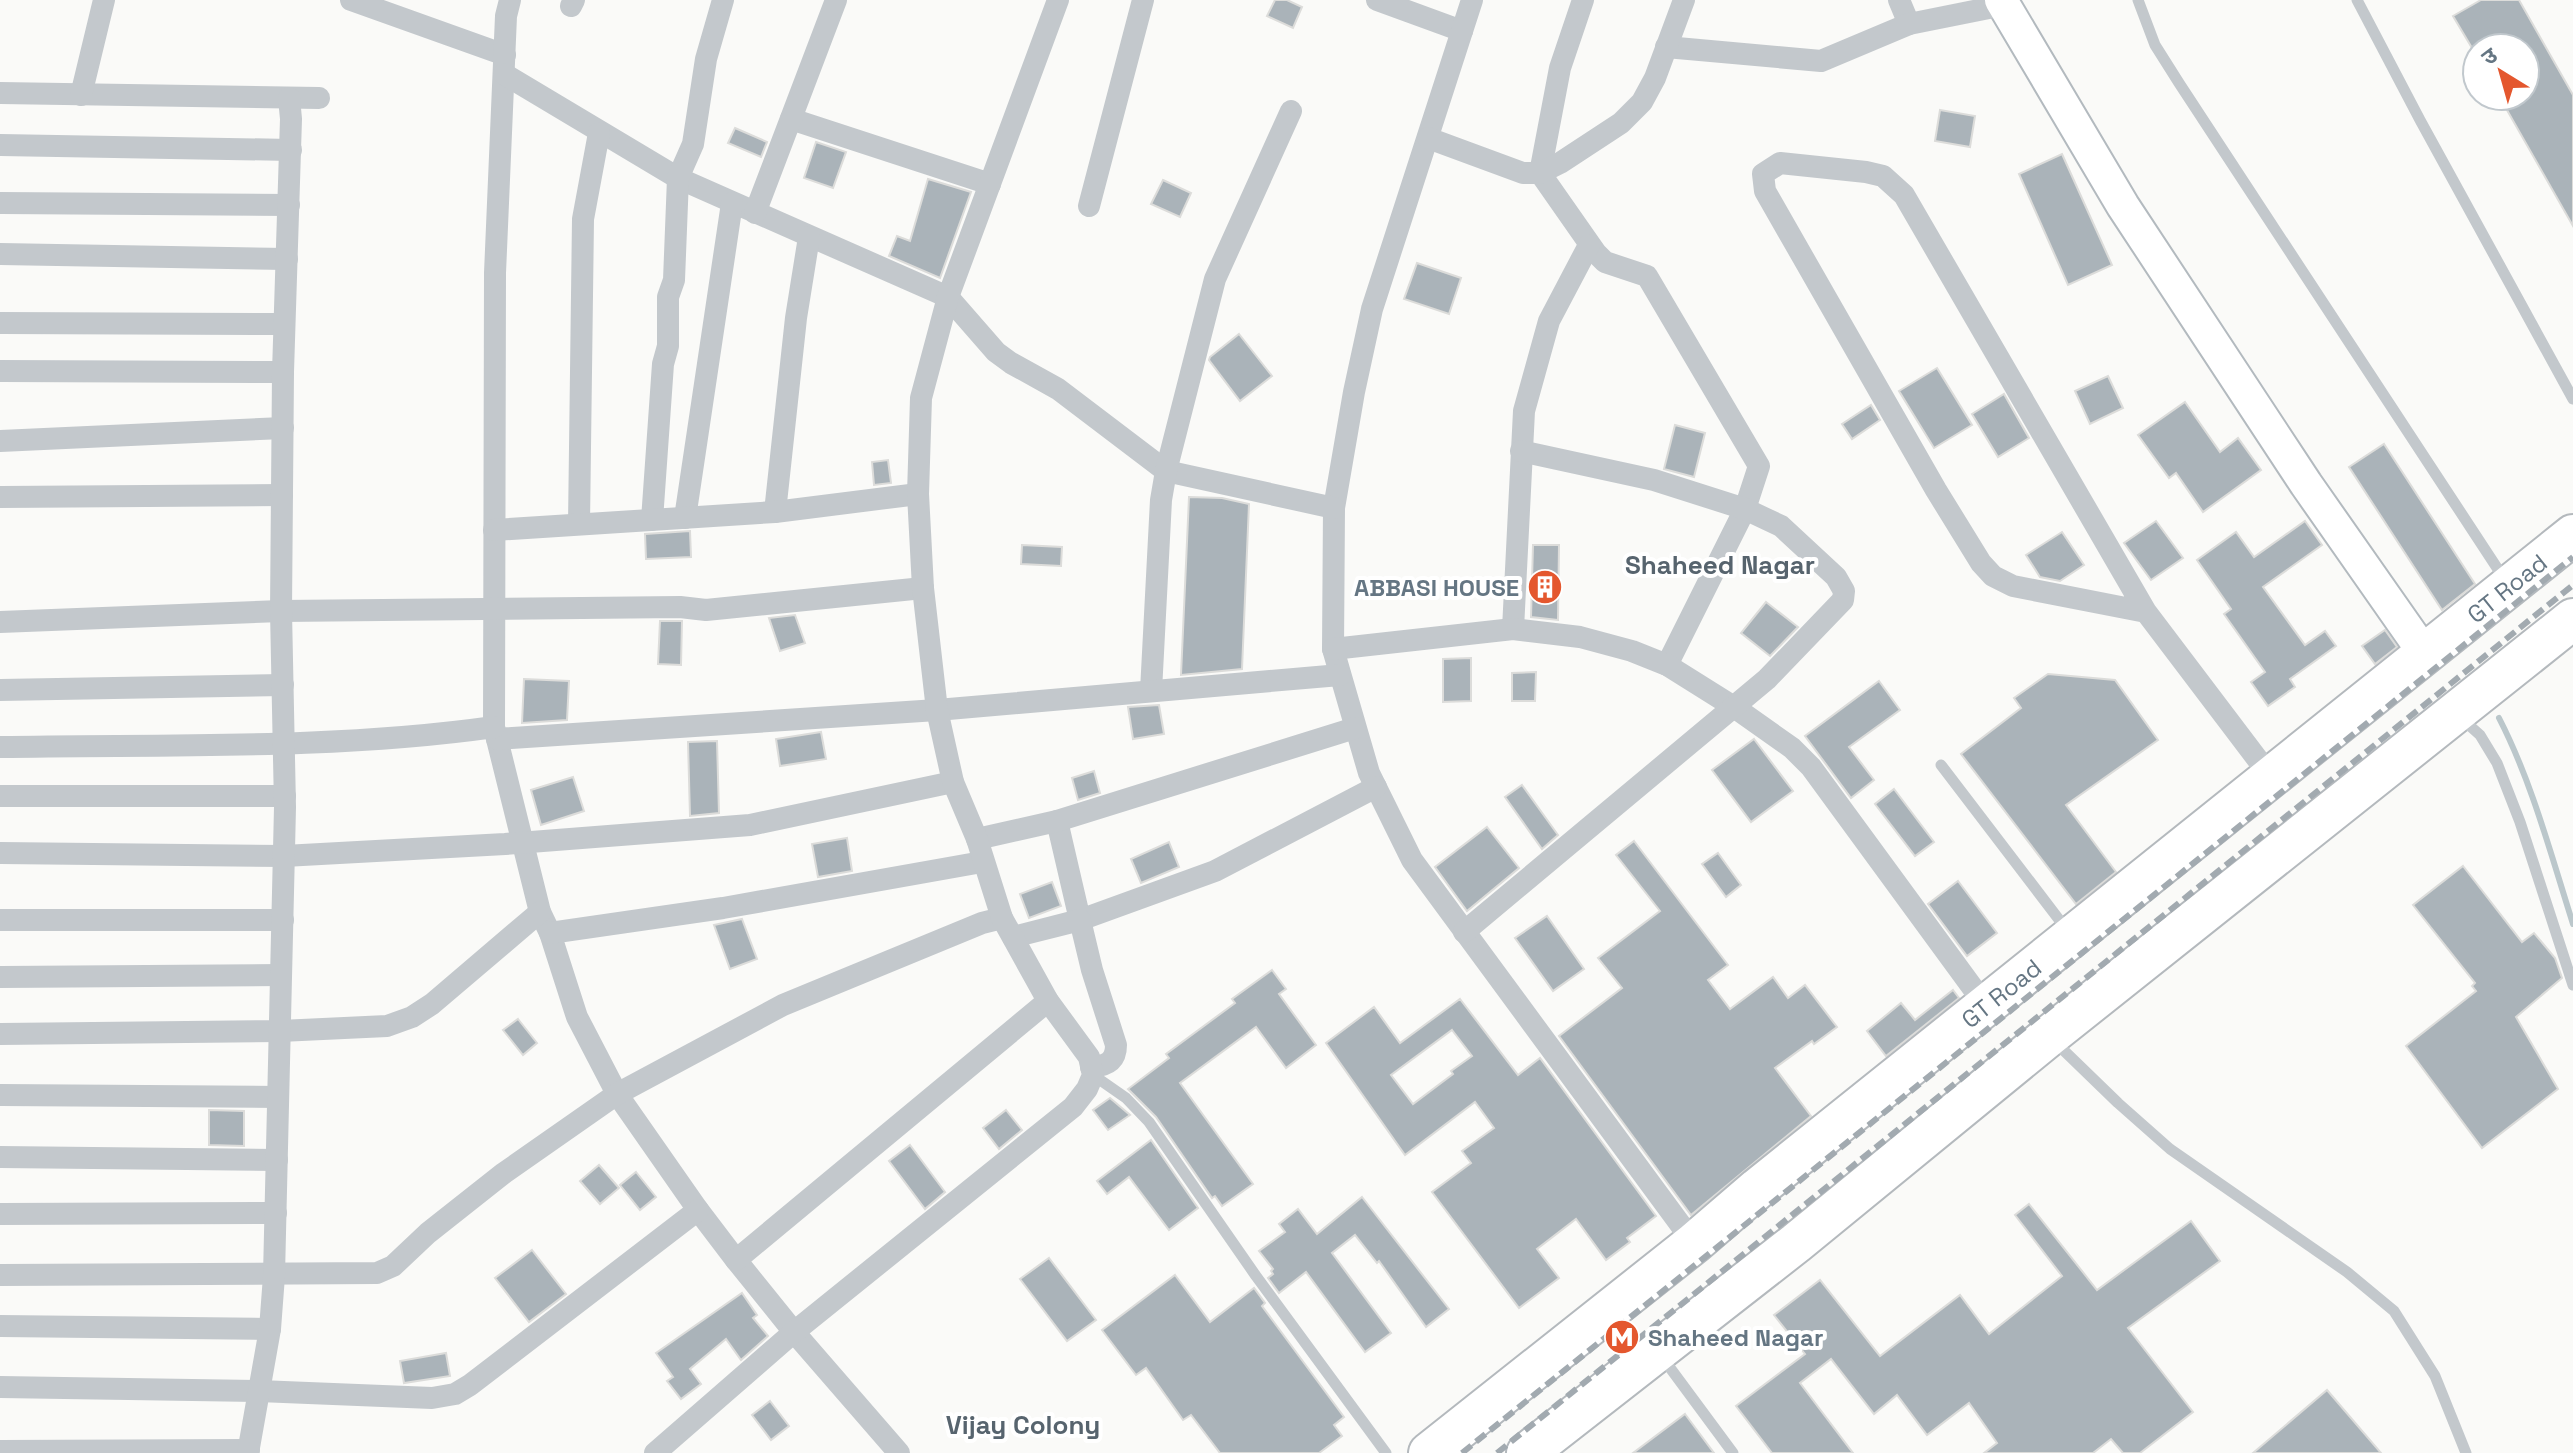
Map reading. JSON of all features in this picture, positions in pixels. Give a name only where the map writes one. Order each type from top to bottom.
[{"type":"highway","name":"GT Road","points":[[1429,1453],[2573,535]]},
{"type":"highway","points":[[1527,1453],[1796,1243],[2049,1036],[2573,619]]},
{"type":"street","points":[[81,95],[104,0]]},
{"type":"street","points":[[510,0],[506,16],[495,273],[495,733],[540,912],[550,933],[577,1017],[617,1094],[736,1260],[899,1453]]},
{"type":"street","points":[[652,520],[663,364],[668,346],[668,297],[674,280],[678,178],[693,144],[706,59],[723,0]]},
{"type":"street","points":[[755,213],[836,0]]},
{"type":"street","points":[[655,1453],[794,1332],[1073,1107],[1087,1089],[1092,1071],[1089,1057],[1048,1001],[1007,927],[982,862],[977,839],[953,782],[937,710],[923,588],[918,494],[921,398],[948,297],[1058,0]]},
{"type":"street","points":[[1089,206],[1143,0]]},
{"type":"street","points":[[1377,0],[1462,31]]},
{"type":"street","points":[[1472,0],[1372,309],[1354,392],[1334,508],[1333,649],[1369,773],[1412,860],[1694,1243]]},
{"type":"street","points":[[1583,0],[1560,68],[1540,173],[1589,245],[1605,262],[1647,276],[1661,295],[1759,466],[1745,509],[1667,665]]},
{"type":"street","points":[[1428,138],[1523,173],[1540,173],[1560,163],[1621,123],[1642,102],[1684,0]]},
{"type":"street","points":[[1899,0],[1909,24]]},
{"type":"street","points":[[359,2],[504,65],[599,133],[678,178],[948,297],[996,352],[1058,389],[1166,471],[1334,508]]},
{"type":"street","points":[[1666,47],[1821,61],[1909,24],[2003,3],[2123,206],[2306,484],[2425,654]]},
{"type":"street","points":[[0,93],[319,98]]},
{"type":"street","points":[[0,1451],[249,1452],[270,1329],[276,1213],[286,743],[281,611],[284,324],[291,150],[289,98]]},
{"type":"street","points":[[1151,691],[1161,500],[1166,471],[1215,279],[1291,111]]},
{"type":"street","points":[[791,119],[990,184]]},
{"type":"street","points":[[579,524],[583,219],[599,133]]},
{"type":"street","points":[[0,145],[291,150]]},
{"type":"street","points":[[2146,612],[2013,586],[1993,576],[1981,563],[1765,191],[1763,174],[1770,167],[1780,163],[1866,172],[1883,176],[1904,195],[2146,612],[2271,777]]},
{"type":"street","points":[[0,203],[289,205]]},
{"type":"street","points":[[685,518],[732,203]]},
{"type":"street","points":[[775,512],[796,318],[809,237]]},
{"type":"street","points":[[1513,629],[1524,411],[1549,321],[1589,245]]},
{"type":"street","points":[[0,254],[287,259]]},
{"type":"street","points":[[0,323],[284,324]]},
{"type":"street","points":[[0,371],[283,372]]},
{"type":"street","points":[[0,441],[283,428]]},
{"type":"street","points":[[1464,932],[1767,679],[1843,600],[1844,591],[1836,577],[1781,526],[1745,509],[1654,480],[1521,451]]},
{"type":"street","points":[[494,530],[775,512],[918,494]]},
{"type":"street","points":[[0,497],[282,495]]},
{"type":"street","points":[[0,622],[281,611],[680,607],[706,610],[923,588]]},
{"type":"street","points":[[1333,649],[1513,629],[1580,637],[1632,651],[1667,665],[1792,748],[1811,767],[1986,1006]]},
{"type":"street","points":[[0,747],[286,743],[937,710],[1340,675]]},
{"type":"street","points":[[0,690],[283,685]]},
{"type":"street","points":[[977,839],[1057,821],[1355,728]]},
{"type":"street","points":[[0,853],[284,856],[750,825],[953,782]]},
{"type":"street","points":[[0,1275],[274,1276],[377,1273],[393,1266],[428,1233],[504,1173],[617,1094],[783,1005],[982,923],[1007,927],[1080,920],[1215,871],[1376,787]]},
{"type":"street","points":[[0,796],[285,796]]},
{"type":"street","points":[[1057,821],[1092,970],[1116,1045],[1112,1061],[1092,1071]]},
{"type":"street","points":[[550,933],[723,908],[982,862]]},
{"type":"street","points":[[0,1034],[280,1031],[387,1026],[412,1017],[432,1004],[540,912]]},
{"type":"street","points":[[0,920],[283,920]]},
{"type":"street","points":[[0,977],[281,975]]},
{"type":"street","points":[[736,1260],[1048,1001]]},
{"type":"street","points":[[0,1095],[278,1097]]},
{"type":"street","points":[[0,1157],[277,1160]]},
{"type":"street","points":[[0,1387],[259,1391],[432,1398],[455,1394],[698,1210]]},
{"type":"street","points":[[0,1214],[276,1213]]},
{"type":"street","points":[[0,1326],[270,1329]]},
{"type":"lane","points":[[2138,0],[2155,45],[2179,83],[2509,586]]},
{"type":"lane","points":[[2357,0],[2573,399]]},
{"type":"lane","points":[[2454,712],[2480,735],[2497,763],[2520,822],[2573,985]]},
{"type":"lane","points":[[1941,765],[2072,936]]},
{"type":"lane","points":[[2049,1036],[2170,1149],[2347,1272],[2394,1311],[2435,1376],[2466,1453]]},
{"type":"lane","points":[[1092,1071],[1126,1098],[1149,1122],[1256,1276],[1386,1453]]},
{"type":"lane","points":[[1657,1349],[1733,1453]]},
{"type":"building","points":[[1275,0],[1287,0],[1302,7],[1293,28],[1267,16]]},
{"type":"building","points":[[2481,0],[2519,0],[2537,32],[2462,32],[2453,16]]},
{"type":"building","points":[[2541,39],[2573,95],[2573,226],[2508,112],[2541,112]]},
{"type":"building","points":[[1940,110],[1975,116],[1970,147],[1935,141]]},
{"type":"building","points":[[735,128],[767,142],[761,157],[728,143]]},
{"type":"building","points":[[816,142],[846,152],[833,188],[804,178]]},
{"type":"building","points":[[2062,154],[2112,265],[2068,285],[2019,174]]},
{"type":"building","points":[[928,179],[971,192],[940,278],[889,256],[897,236],[910,241]]},
{"type":"building","points":[[1163,180],[1191,193],[1180,217],[1151,204]]},
{"type":"building","points":[[1417,263],[1461,278],[1449,314],[1404,299]]},
{"type":"building","points":[[1239,334],[1272,376],[1240,401],[1209,360]]},
{"type":"building","points":[[1937,368],[1972,425],[1934,448],[1899,391]]},
{"type":"building","points":[[2108,376],[2123,408],[2090,424],[2075,391]]},
{"type":"building","points":[[2004,394],[2029,438],[1998,457],[1972,414]]},
{"type":"building","points":[[2185,402],[2220,452],[2238,438],[2261,470],[2203,512],[2176,473],[2169,478],[2138,435]]},
{"type":"building","points":[[1871,405],[1880,420],[1852,439],[1842,424]]},
{"type":"building","points":[[1675,425],[1705,433],[1694,477],[1664,469]]},
{"type":"building","points":[[2384,444],[2475,584],[2442,610],[2349,467]]},
{"type":"building","points":[[888,460],[891,483],[874,485],[872,462]]},
{"type":"building","points":[[1189,497],[1222,498],[1249,504],[1242,669],[1181,675]]},
{"type":"building","points":[[2156,521],[2183,558],[2151,580],[2124,543]]},
{"type":"building","points":[[2305,521],[2322,545],[2263,587],[2305,645],[2325,631],[2336,646],[2290,679],[2295,687],[2268,706],[2251,682],[2265,672],[2224,614],[2231,609],[2197,560],[2236,532],[2254,557]]},
{"type":"building","points":[[690,531],[691,557],[646,559],[645,534]]},
{"type":"building","points":[[2062,532],[2084,565],[2060,581],[2040,577],[2026,555]]},
{"type":"building","points":[[1022,545],[1062,547],[1061,566],[1021,564]]},
{"type":"building","name":"ABBASI HOUSE","points":[[1533,545],[1559,545],[1558,620],[1531,617]]},
{"type":"building","points":[[1766,602],[1798,627],[1770,656],[1741,633]]},
{"type":"building","points":[[795,615],[805,643],[780,651],[769,618]]},
{"type":"building","points":[[660,621],[682,621],[681,665],[658,664]]},
{"type":"building","points":[[2385,630],[2397,647],[2375,664],[2362,646]]},
{"type":"building","points":[[1471,658],[1471,701],[1443,702],[1443,659]]},
{"type":"building","points":[[1536,672],[1535,701],[1512,701],[1512,673]]},
{"type":"building","points":[[2048,674],[2115,680],[2158,740],[2066,805],[2116,872],[2076,904],[1961,754],[2021,708],[2014,698]]},
{"type":"building","points":[[524,679],[569,681],[567,720],[522,723]]},
{"type":"building","points":[[1879,681],[1900,710],[1849,747],[1874,780],[1851,798],[1805,736]]},
{"type":"building","points":[[1159,705],[1164,734],[1133,739],[1128,707]]},
{"type":"building","points":[[821,732],[826,759],[780,766],[776,739]]},
{"type":"building","points":[[1754,739],[1793,791],[1751,822],[1712,770]]},
{"type":"building","points":[[717,741],[719,813],[690,816],[688,742]]},
{"type":"building","points":[[1094,771],[1100,793],[1078,800],[1072,778]]},
{"type":"building","points":[[573,777],[584,811],[541,825],[531,790]]},
{"type":"building","points":[[1522,785],[1558,835],[1542,849],[1505,797]]},
{"type":"building","points":[[1894,789],[1934,842],[1915,856],[1875,804]]},
{"type":"building","points":[[1487,827],[1519,868],[1467,911],[1435,867]]},
{"type":"building","points":[[847,838],[852,871],[818,877],[812,844]]},
{"type":"building","points":[[1634,841],[1728,965],[1708,980],[1730,1009],[1773,977],[1788,998],[1805,985],[1837,1027],[1775,1068],[1811,1116],[1691,1215],[1559,1036],[1622,988],[1598,958],[1660,911],[1616,855]]},
{"type":"building","points":[[1169,842],[1179,867],[1141,883],[1131,859]]},
{"type":"building","points":[[1718,853],[1741,885],[1726,897],[1702,864]]},
{"type":"building","points":[[2463,866],[2522,942],[2534,933],[2555,958],[2562,978],[2516,1017],[2558,1089],[2482,1148],[2406,1046],[2476,991],[2472,986],[2475,983],[2413,905]]},
{"type":"building","points":[[1958,881],[1997,933],[1967,956],[1928,904]]},
{"type":"building","points":[[1052,882],[1061,906],[1029,918],[1020,894]]},
{"type":"building","points":[[1547,916],[1584,969],[1553,991],[1515,938]]},
{"type":"building","points":[[742,919],[757,959],[730,969],[714,925]]},
{"type":"building","points":[[1272,970],[1286,989],[1279,994],[1316,1045],[1286,1068],[1256,1027],[1180,1083],[1253,1184],[1222,1206],[1215,1196],[1212,1198],[1156,1117],[1128,1089],[1169,1058],[1166,1054],[1235,1003],[1232,999]]},
{"type":"building","points":[[1953,990],[1959,998],[1886,1056],[1867,1031],[1901,1003],[1915,1020]]},
{"type":"building","points":[[1460,999],[1518,1075],[1540,1058],[1656,1216],[1627,1238],[1630,1242],[1606,1260],[1576,1219],[1537,1249],[1559,1278],[1519,1308],[1432,1192],[1471,1163],[1462,1151],[1494,1128],[1475,1102],[1405,1155],[1326,1043],[1374,1007],[1400,1043]],"holes":[[[1452,1030],[1472,1056],[1413,1104],[1391,1075]]]},
{"type":"building","points":[[518,1019],[537,1043],[523,1055],[503,1030]]},
{"type":"building","points":[[1110,1098],[1130,1115],[1108,1130],[1093,1110]]},
{"type":"building","points":[[209,1110],[244,1111],[244,1146],[209,1145]]},
{"type":"building","points":[[1006,1110],[1022,1130],[999,1149],[983,1128]]},
{"type":"building","points":[[1151,1140],[1198,1208],[1169,1230],[1129,1177],[1107,1194],[1097,1181]]},
{"type":"building","points":[[910,1145],[945,1192],[925,1209],[889,1161]]},
{"type":"building","points":[[599,1165],[619,1188],[600,1204],[580,1181]]},
{"type":"building","points":[[636,1172],[656,1197],[640,1210],[620,1185]]},
{"type":"building","points":[[1362,1197],[1449,1309],[1426,1327],[1379,1261],[1377,1263],[1355,1235],[1332,1253],[1391,1333],[1365,1352],[1306,1272],[1279,1293],[1268,1278],[1273,1274],[1273,1269],[1259,1251],[1285,1232],[1279,1224],[1298,1209],[1317,1234]]},
{"type":"building","points":[[2029,1204],[2097,1290],[2191,1221],[2220,1261],[2128,1328],[2193,1412],[2140,1453],[2123,1453],[2111,1439],[2093,1453],[1984,1453],[1997,1443],[1969,1403],[1927,1435],[1897,1395],[1874,1414],[1831,1359],[1800,1383],[1853,1453],[1772,1453],[1736,1406],[1805,1354],[1774,1315],[1820,1280],[1880,1356],[1960,1295],[1989,1334],[2062,1276],[2015,1215]]},
{"type":"building","points":[[532,1250],[566,1294],[529,1322],[495,1278]]},
{"type":"building","points":[[1049,1258],[1096,1320],[1067,1341],[1020,1279]]},
{"type":"building","points":[[1175,1275],[1210,1322],[1254,1288],[1265,1303],[1262,1306],[1344,1417],[1334,1425],[1342,1436],[1319,1453],[1220,1453],[1191,1415],[1183,1420],[1146,1368],[1136,1375],[1102,1330]]},
{"type":"building","points":[[742,1293],[757,1315],[753,1318],[768,1336],[741,1360],[726,1339],[690,1369],[701,1384],[681,1399],[667,1381],[673,1377],[656,1353]]},
{"type":"building","points":[[446,1353],[450,1376],[404,1383],[400,1361]]},
{"type":"building","points":[[2327,1390],[2381,1453],[2253,1453]]},
{"type":"building","points":[[770,1401],[789,1426],[771,1440],[752,1415]]},
{"type":"building","points":[[1685,1414],[1714,1453],[1633,1453]]},
{"type":"waterway","points":[[2499,718],[2531,793],[2573,924]]},
{"type":"railway","points":[[1462,1453],[2573,557]]},
{"type":"railway","points":[[1497,1453],[2573,585]]},
{"type":"place","name":"ABBASI HOUSE","points":[[1545,587]]},
{"type":"place","name":"Shaheed Nagar","points":[[1622,1337]]},
{"type":"district","name":"Shaheed Nagar","points":[[1720,565]]},
{"type":"district","name":"Vijay Colony","points":[[1023,1425]]}]
